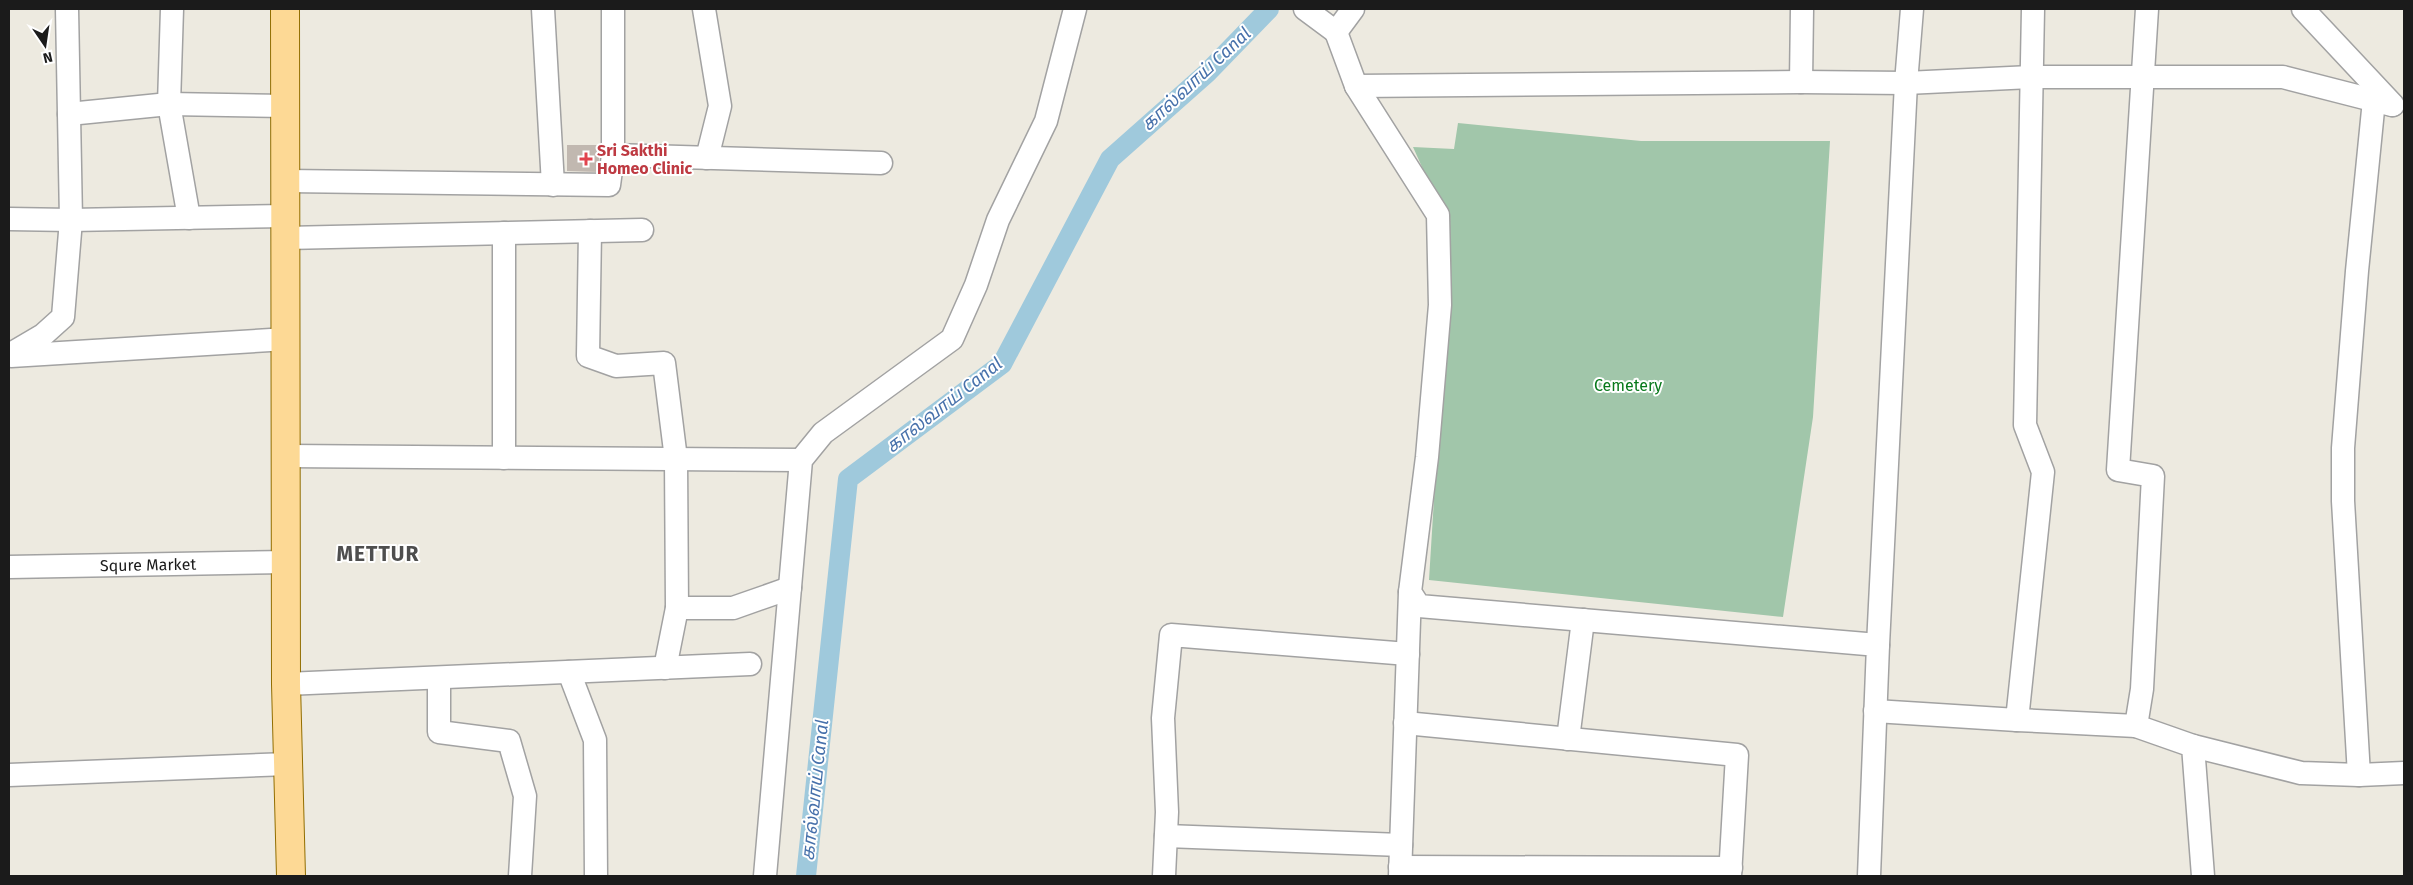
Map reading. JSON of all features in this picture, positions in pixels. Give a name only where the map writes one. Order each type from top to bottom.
[{"type":"main road","points":[[285,9],[287,181],[286,684],[291,876]]},
{"type":"street","points":[[9,355],[44,335],[64,317],[71,220],[67,9]]},
{"type":"street","points":[[172,9],[169,104],[189,218]]},
{"type":"street","points":[[543,9],[553,185]]},
{"type":"street","points":[[287,181],[609,185],[613,156],[613,9]]},
{"type":"street","points":[[704,9],[720,106],[707,158]]},
{"type":"street","points":[[765,876],[801,460],[823,433],[952,339],[976,284],[998,220],[1046,121],[1075,9]]},
{"type":"street","points":[[1305,9],[1336,32],[1356,86],[1438,215],[1440,305],[1427,457],[1410,592],[1400,862]]},
{"type":"street","points":[[1336,32],[1353,9]]},
{"type":"street","points":[[1801,82],[1802,9]]},
{"type":"street","points":[[1869,876],[1878,645],[1906,83],[1912,9]]},
{"type":"street","points":[[2017,720],[2043,472],[2025,426],[2033,9]]},
{"type":"street","points":[[2136,726],[2142,689],[2153,476],[2118,470],[2147,9]]},
{"type":"street","points":[[2303,9],[2390,106]]},
{"type":"street","points":[[1356,86],[1801,82],[1906,83],[2031,77],[2283,77],[2390,106]]},
{"type":"street","points":[[69,114],[169,104],[286,106]]},
{"type":"street","points":[[2359,775],[2342,501],[2343,448],[2357,271],[2390,106]]},
{"type":"street","points":[[613,156],[881,162]]},
{"type":"street","points":[[9,219],[189,218],[286,227],[504,233],[642,230]]},
{"type":"street","points":[[590,231],[588,356],[616,366],[664,363],[676,459],[678,608],[665,668]]},
{"type":"street","points":[[504,233],[504,458]]},
{"type":"street","points":[[9,355],[287,339]]},
{"type":"street","points":[[287,456],[801,460]]},
{"type":"street","name":"Squre Market","points":[[9,567],[287,562]]},
{"type":"street","points":[[678,608],[732,608],[790,588]]},
{"type":"street","points":[[1410,592],[1419,606],[1878,645]]},
{"type":"street","points":[[1568,739],[1583,620]]},
{"type":"street","points":[[1164,876],[1167,812],[1163,718],[1172,635],[1408,654]]},
{"type":"street","points":[[286,684],[750,664]]},
{"type":"street","points":[[569,672],[595,740],[596,876]]},
{"type":"street","points":[[439,678],[439,732],[509,741],[525,796],[520,876]]},
{"type":"street","points":[[1875,711],[2136,726],[2193,746],[2302,773],[2359,775],[2404,773]]},
{"type":"street","points":[[1166,836],[1400,862],[1731,872],[1737,755],[1405,724]]},
{"type":"street","points":[[2193,746],[2203,876]]},
{"type":"street","points":[[9,775],[288,764]]},
{"type":"green space","name":"Cemetery","points":[[1458,123],[1641,141],[1830,141],[1813,417],[1783,617],[1429,580],[1439,418],[1426,176],[1413,147],[1454,149]]},
{"type":"building","points":[[567,145],[600,145],[598,172],[567,171]]},
{"type":"waterway","name":"கால்வாய் Canal","points":[[806,876],[848,479],[1002,364],[1110,159],[1207,73],[1269,9]]},
{"type":"place","name":"Sri Sakthi Homeo Clinic","points":[[586,159]]},
{"type":"district","name":"METTUR","points":[[378,554]]}]
